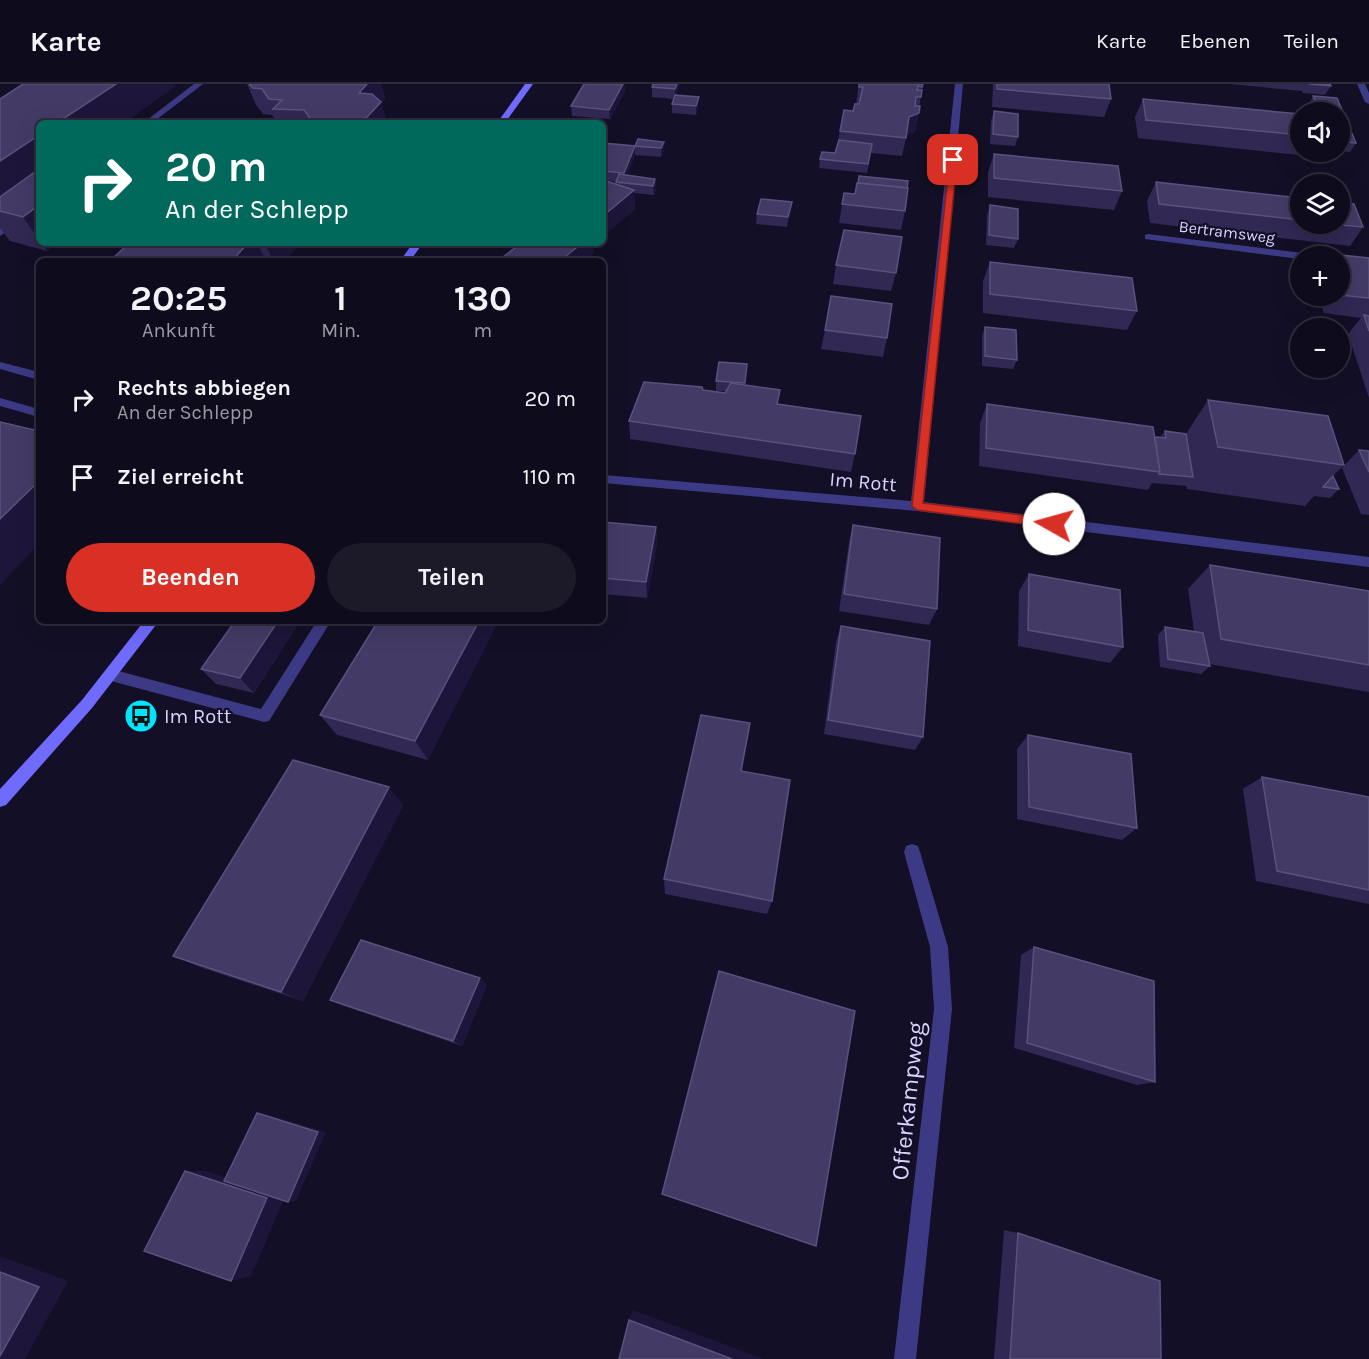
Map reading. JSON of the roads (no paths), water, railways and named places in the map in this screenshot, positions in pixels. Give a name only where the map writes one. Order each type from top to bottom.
[{"type":"main road","points":[[503,120],[529,84]]},
{"type":"main road","points":[[0,800],[111,675],[150,624]]},
{"type":"street","points":[[151,120],[199,84]]},
{"type":"street","points":[[917,506],[959,84]]},
{"type":"street","points":[[1361,84],[1369,102]]},
{"type":"street","points":[[0,233],[36,206]]},
{"type":"street","name":"Bertramsweg","points":[[1148,237],[1290,254]]},
{"type":"street","points":[[0,365],[36,375]]},
{"type":"street","points":[[0,402],[36,412]]},
{"type":"street","name":"Im Rott","points":[[606,479],[917,506],[1369,562]]},
{"type":"street","points":[[111,675],[264,716],[322,624]]},
{"type":"street","name":"Offerkampweg","points":[[905,1359],[943,1009],[939,946],[912,852]]},
{"type":"place","name":"Im Rott","points":[[141,716]]}]
